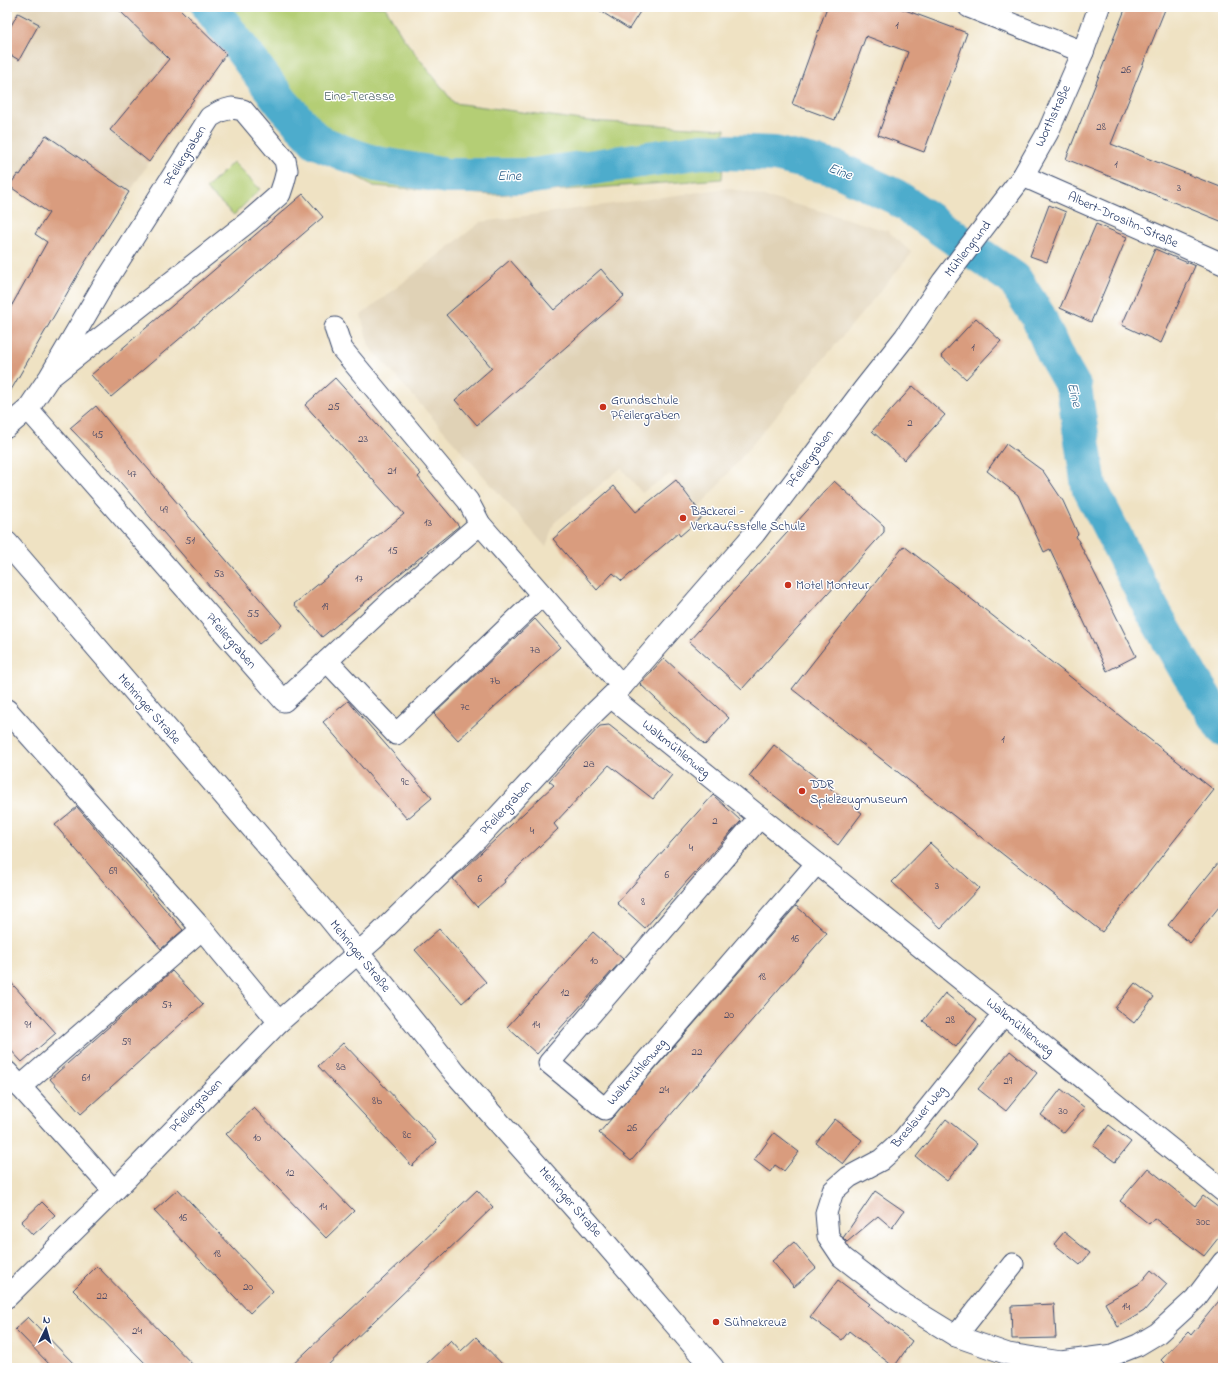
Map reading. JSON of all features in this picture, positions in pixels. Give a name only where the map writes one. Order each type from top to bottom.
[{"type":"main road","name":"Mehringer Straße","points":[[7,543],[358,952],[455,1073],[588,1223],[713,1368]]},
{"type":"street","points":[[969,7],[1083,52]]},
{"type":"street","name":"Worthstraße","points":[[992,218],[1023,176],[1048,132],[1083,52],[1099,7]]},
{"type":"street","name":"Pfeilergraben","points":[[49,378],[248,222],[280,194],[287,170],[285,160],[243,110],[232,108],[221,111],[210,117],[104,284],[49,378],[28,409],[284,701],[393,599],[480,524]]},
{"type":"street","name":"Albert-Drosihn-Straße","points":[[1023,176],[1223,264]]},
{"type":"street","name":"Mühlengrund","points":[[943,281],[992,218]]},
{"type":"street","name":"Pfeilergraben","points":[[7,1297],[114,1191],[279,1022],[358,952],[376,938],[477,839],[616,691],[755,533],[905,337],[943,281]]},
{"type":"street","points":[[336,328],[342,349],[468,501],[480,524],[542,595],[616,691]]},
{"type":"street","points":[[7,427],[28,409]]},
{"type":"street","points":[[327,661],[396,734],[542,595]]},
{"type":"street","name":"Walkmühlenweg","points":[[616,691],[760,817],[1223,1191]]},
{"type":"street","points":[[9,716],[202,929],[279,1022]]},
{"type":"street","name":"Walkmühlenweg","points":[[760,817],[549,1063],[605,1109],[817,863]]},
{"type":"street","points":[[114,1191],[14,1080],[202,929]]},
{"type":"street","name":"Breslauer Weg","points":[[1004,1014],[902,1141],[881,1160],[849,1177],[833,1191],[826,1213],[828,1236],[842,1257],[899,1301],[956,1336],[1008,1354],[1061,1362],[1113,1355],[1138,1345],[1158,1333],[1194,1299],[1223,1262]]},
{"type":"street","points":[[956,1336],[1014,1264]]},
{"type":"shaded area","points":[[21,7],[178,7],[226,54],[149,162],[105,231],[7,168],[7,33]]},
{"type":"shaded area","name":"Grundschule Pfeilergraben","points":[[728,188],[814,209],[888,231],[912,253],[700,507],[670,474],[642,493],[621,468],[554,523],[546,547],[369,346],[361,315],[481,222]]},
{"type":"green space","name":"Eine-Terasse","points":[[211,7],[385,7],[404,39],[454,103],[589,121],[725,129],[722,179],[493,195],[374,186],[311,152],[235,33]]},
{"type":"green space","points":[[233,162],[260,189],[234,215],[206,189]]},
{"type":"building","points":[[116,7],[178,7],[226,54],[149,162],[110,130],[169,59]]},
{"type":"building","points":[[594,7],[643,7],[629,29]]},
{"type":"building","points":[[827,7],[897,7],[967,33],[924,152],[878,135],[908,52],[866,36],[835,120],[792,104]]},
{"type":"building","points":[[1126,7],[1166,7],[1111,144],[1223,188],[1223,222],[1066,159]]},
{"type":"building","points":[[18,13],[39,24],[19,60],[7,53],[7,33]]},
{"type":"building","points":[[46,135],[129,192],[84,264],[7,397],[7,314],[47,242],[35,234],[49,213],[9,186],[18,174],[20,175]]},
{"type":"building","points":[[303,194],[323,217],[111,397],[91,375]]},
{"type":"building","points":[[1049,205],[1066,212],[1047,262],[1030,256]]},
{"type":"building","points":[[1096,224],[1127,237],[1091,322],[1060,308]]},
{"type":"building","points":[[1155,249],[1195,266],[1161,343],[1122,325]]},
{"type":"building","points":[[510,260],[554,310],[601,269],[624,296],[477,425],[455,400],[492,368],[446,315]]},
{"type":"building","points":[[976,318],[1001,341],[966,379],[941,356]]},
{"type":"building","points":[[335,378],[421,474],[418,477],[459,526],[322,637],[294,604],[404,514],[305,405]]},
{"type":"building","points":[[913,386],[945,415],[904,460],[872,431]]},
{"type":"building","points":[[96,406],[125,442],[282,625],[259,644],[103,462],[70,428]]},
{"type":"building","points":[[1006,444],[1043,471],[1063,501],[1078,534],[1076,536],[1136,656],[1107,671],[1050,549],[1044,552],[1018,495],[987,471]]},
{"type":"building","points":[[676,480],[703,516],[680,536],[678,533],[622,581],[613,573],[597,590],[553,539],[614,486],[636,512]]},
{"type":"building","name":"Motel Monteur","points":[[834,481],[884,526],[884,532],[742,689],[689,641]]},
{"type":"building","points":[[904,546],[1214,790],[1102,932],[792,689]]},
{"type":"building","points":[[535,619],[560,647],[458,740],[434,714]]},
{"type":"building","points":[[664,658],[729,718],[705,745],[640,684]]},
{"type":"building","points":[[348,701],[432,798],[407,819],[323,722]]},
{"type":"building","points":[[609,725],[672,775],[653,799],[609,765],[554,824],[558,829],[504,880],[505,882],[477,907],[453,879],[554,785],[549,781],[600,726]]},
{"type":"building","points":[[774,745],[862,813],[838,845],[749,776]]},
{"type":"building","points":[[713,795],[741,821],[645,928],[617,903]]},
{"type":"building","points":[[77,807],[183,930],[161,949],[55,825]]},
{"type":"building","points":[[930,843],[979,888],[941,928],[892,882]]},
{"type":"building","points":[[1223,857],[1223,902],[1190,943],[1168,925]]},
{"type":"building","points":[[796,906],[827,933],[631,1161],[599,1133]]},
{"type":"building","points":[[439,929],[486,982],[462,1003],[415,950]]},
{"type":"building","points":[[593,932],[623,959],[537,1054],[507,1027]]},
{"type":"building","points":[[172,971],[203,1004],[81,1114],[50,1079]]},
{"type":"building","points":[[7,978],[56,1033],[22,1062],[7,1046]]},
{"type":"building","points":[[1135,983],[1154,997],[1134,1023],[1115,1008]]},
{"type":"building","points":[[945,993],[977,1019],[956,1047],[923,1021]]},
{"type":"building","points":[[343,1043],[437,1142],[412,1166],[318,1066]]},
{"type":"building","points":[[1010,1051],[1037,1073],[1006,1111],[978,1089]]},
{"type":"building","points":[[1061,1089],[1085,1108],[1064,1133],[1041,1115]]},
{"type":"building","points":[[254,1108],[354,1211],[326,1238],[226,1134]]},
{"type":"building","points":[[835,1119],[862,1140],[843,1164],[816,1143]]},
{"type":"building","points":[[946,1119],[977,1144],[947,1181],[916,1157]]},
{"type":"building","points":[[1109,1125],[1131,1142],[1115,1162],[1093,1146]]},
{"type":"building","points":[[774,1133],[799,1152],[784,1171],[775,1165],[770,1172],[754,1160]]},
{"type":"building","points":[[1148,1168],[1195,1206],[1203,1196],[1223,1211],[1223,1232],[1204,1256],[1154,1218],[1149,1224],[1120,1201]]},
{"type":"building","points":[[178,1189],[273,1291],[250,1313],[154,1211]]},
{"type":"building","points":[[477,1190],[493,1207],[325,1368],[289,1368]]},
{"type":"building","points":[[875,1191],[904,1211],[892,1228],[878,1216],[847,1242],[843,1238]]},
{"type":"building","points":[[42,1202],[55,1215],[33,1235],[21,1222]]},
{"type":"building","points":[[1064,1232],[1090,1253],[1080,1265],[1054,1244]]},
{"type":"building","points":[[794,1242],[816,1268],[794,1287],[772,1261]]},
{"type":"building","points":[[97,1266],[196,1368],[150,1368],[73,1290]]},
{"type":"building","points":[[1151,1270],[1167,1284],[1144,1311],[1118,1327],[1105,1303],[1140,1283]]},
{"type":"building","points":[[838,1280],[870,1304],[868,1306],[912,1341],[894,1367],[849,1331],[842,1340],[810,1317]]},
{"type":"building","points":[[1223,1296],[1223,1368],[1169,1368],[1161,1360],[1188,1332],[1191,1335]]},
{"type":"building","points":[[1054,1304],[1056,1338],[1012,1339],[1011,1306]]},
{"type":"building","points":[[28,1317],[78,1368],[53,1368],[15,1329]]},
{"type":"building","points":[[476,1337],[506,1368],[422,1368],[451,1340],[461,1351]]},
{"type":"waterway","name":"Eine","points":[[210,7],[282,103],[316,141],[376,164],[447,176],[533,176],[702,151],[775,154],[835,168],[896,197],[1014,279],[1038,316],[1054,353],[1074,388],[1089,486],[1151,608],[1185,667],[1223,728]]},
{"type":"place","name":"Grundschule Pfeilergraben","points":[[603,407]]},
{"type":"place","name":"Bäckerei - Verkaufsstelle Schulz","points":[[683,518]]},
{"type":"place","name":"Motel Monteur","points":[[788,585]]},
{"type":"place","name":"DDR Spielzeugmuseum","points":[[802,791]]},
{"type":"place","name":"Sühnekreuz","points":[[716,1322]]}]
